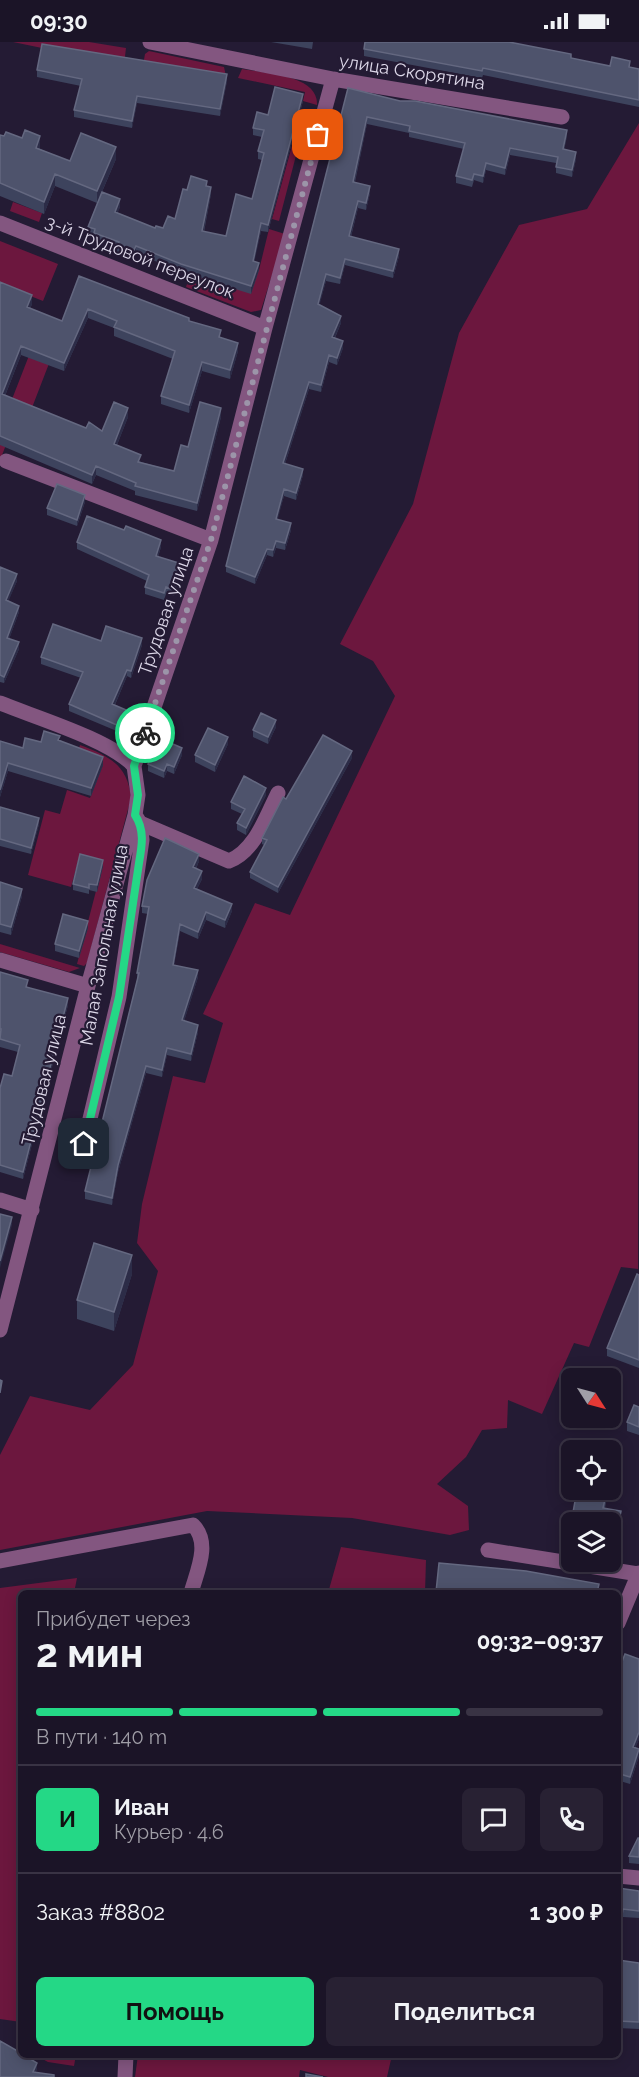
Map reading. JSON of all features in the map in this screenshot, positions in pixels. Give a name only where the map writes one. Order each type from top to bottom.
[{"type":"street","name":"улица Скорятина","points":[[150,42],[333,79],[562,117]]},
{"type":"street","name":"Трудовая улица","points":[[0,1330],[88,986],[137,819],[138,795],[134,766],[211,540],[265,328],[333,79]]},
{"type":"street","name":"3-й Трудовой переулок","points":[[0,224],[265,328]]},
{"type":"street","points":[[6,461],[211,540]]},
{"type":"street","points":[[0,703],[107,747],[125,756],[134,766]]},
{"type":"street","name":"Малая Запольная улица","points":[[137,819],[229,861],[240,857],[249,848],[278,793]]},
{"type":"street","name":"Малая Запольная улица","points":[[84,1144],[119,997],[142,840],[137,819]]},
{"type":"street","points":[[0,960],[88,986]]},
{"type":"street","points":[[0,1200],[32,1210]]},
{"type":"street","points":[[0,1561],[193,1525],[202,1533],[203,1543],[192,1590]]},
{"type":"street","points":[[489,1550],[639,1574],[621,1616]]},
{"type":"street","points":[[621,1876],[639,1878]]},
{"type":"street","points":[[125,2077],[126,2058]]},
{"type":"shaded area","points":[[13,42],[89,42],[126,48],[124,65]]},
{"type":"shaded area","points":[[149,51],[224,67],[227,81],[143,65],[145,54]]},
{"type":"shaded area","points":[[242,69],[276,74],[300,81],[315,95],[317,105],[303,101],[305,92],[238,78]]},
{"type":"shaded area","points":[[639,123],[638,1269],[621,1267],[589,1347],[574,1343],[542,1414],[508,1400],[507,1428],[482,1430],[466,1457],[437,1484],[468,1506],[469,1530],[450,1535],[352,1518],[207,1511],[0,1550],[0,1455],[30,1396],[90,1410],[133,1365],[158,1271],[137,1243],[142,1204],[173,1076],[205,1083],[223,1023],[203,1014],[255,903],[290,915],[395,696],[373,661],[340,644],[413,504],[459,333],[519,225],[587,209]]},
{"type":"shaded area","points":[[293,142],[299,144],[279,221],[272,219]]},
{"type":"shaded area","points":[[13,202],[42,213],[39,222],[10,211]]},
{"type":"shaded area","points":[[269,229],[285,234],[261,310],[251,312],[186,287],[187,284],[191,285],[193,276],[259,270]]},
{"type":"shaded area","points":[[0,241],[58,264],[43,301],[0,284]]},
{"type":"shaded area","points":[[30,353],[50,361],[28,418],[18,415],[0,460],[0,430]]},
{"type":"shaded area","points":[[80,745],[100,753],[115,763],[126,777],[131,798],[87,963],[84,966],[77,964],[103,864],[79,858],[71,887],[28,875],[45,810],[60,814],[67,790],[90,798],[103,765],[77,755]]},
{"type":"shaded area","points":[[0,944],[80,968],[69,972],[0,952]]},
{"type":"shaded area","points":[[341,1547],[426,1560],[425,1590],[329,1590]]},
{"type":"shaded area","points":[[77,1578],[75,1590],[18,1590],[18,2022],[0,2019],[0,1588]]},
{"type":"shaded area","points":[[41,2058],[75,2058],[74,2066],[48,2062]]},
{"type":"shaded area","points":[[138,2058],[391,2058],[387,2077],[328,2077],[300,2070],[299,2077],[135,2077]]},
{"type":"building","points":[[365,42],[509,42],[571,54],[571,58],[610,66],[612,57],[630,61],[629,67],[639,69],[639,100],[483,68],[482,71],[364,49]]},
{"type":"building","points":[[42,44],[227,74],[220,109],[137,96],[132,121],[74,110],[82,79],[37,70]]},
{"type":"building","points":[[275,87],[303,94],[268,225],[261,223],[253,261],[259,263],[251,286],[181,264],[136,246],[133,252],[117,246],[119,242],[94,233],[95,229],[88,227],[102,192],[120,199],[115,212],[155,228],[156,226],[163,228],[168,216],[175,219],[183,189],[187,190],[191,176],[207,181],[206,186],[211,187],[202,231],[226,236],[236,194],[252,199],[264,153],[258,151],[264,130],[253,128],[257,112],[268,115]]},
{"type":"building","points":[[348,88],[400,101],[415,101],[567,130],[563,149],[576,152],[572,170],[556,167],[558,157],[510,148],[505,168],[486,163],[483,176],[474,174],[472,180],[456,176],[465,143],[409,131],[410,126],[367,117],[353,182],[370,186],[366,203],[358,201],[349,236],[399,249],[393,271],[345,259],[340,278],[326,274],[318,304],[341,316],[332,337],[343,341],[337,358],[329,355],[321,385],[309,382],[283,463],[303,469],[296,493],[284,489],[276,519],[291,523],[285,543],[276,541],[273,550],[267,549],[255,577],[226,566]]},
{"type":"building","points":[[25,130],[40,136],[36,148],[70,161],[81,133],[116,147],[97,191],[55,174],[44,202],[0,183],[0,135],[4,136],[6,132],[22,138]]},
{"type":"building","points":[[79,276],[189,318],[189,321],[221,330],[219,337],[238,343],[230,370],[202,362],[189,405],[161,396],[175,351],[114,327],[117,321],[88,309],[64,363],[21,346],[2,394],[86,428],[89,422],[102,431],[114,402],[128,408],[114,444],[141,455],[138,462],[174,471],[181,445],[188,447],[200,402],[221,408],[197,503],[135,486],[136,483],[96,466],[92,475],[0,436],[0,282],[32,295],[27,307],[62,321]]},
{"type":"building","points":[[57,484],[85,495],[77,520],[47,508]]},
{"type":"building","points":[[87,516],[124,530],[126,526],[161,540],[156,556],[182,564],[174,590],[166,587],[164,593],[145,587],[149,575],[77,542]]},
{"type":"building","points":[[0,567],[17,574],[6,600],[19,606],[7,638],[19,642],[4,677],[0,675]]},
{"type":"building","points":[[53,624],[101,641],[106,626],[142,638],[131,671],[127,670],[112,704],[126,710],[119,726],[69,704],[83,672],[41,657]]},
{"type":"building","points":[[261,713],[276,720],[268,737],[253,730]]},
{"type":"building","points":[[208,728],[228,737],[215,765],[195,755]]},
{"type":"building","points":[[44,731],[60,736],[58,740],[103,757],[91,788],[8,763],[0,790],[0,741],[23,748],[25,738],[41,742]]},
{"type":"building","points":[[323,735],[352,751],[278,887],[250,872],[267,840],[262,838],[283,797],[286,799]]},
{"type":"building","points":[[159,738],[182,748],[174,767],[167,764],[164,771],[148,764]]},
{"type":"building","points":[[244,776],[266,788],[246,828],[237,823],[245,809],[231,802]]},
{"type":"building","points":[[0,807],[39,818],[31,848],[0,839]]},
{"type":"building","points":[[165,838],[199,854],[193,867],[202,871],[194,888],[232,904],[225,920],[206,912],[198,932],[180,924],[173,965],[198,970],[182,1020],[198,1025],[191,1054],[167,1048],[162,1070],[146,1066],[118,1165],[112,1198],[85,1191],[139,973],[137,973],[149,907],[142,906],[147,880]]},
{"type":"building","points":[[80,854],[103,860],[97,885],[89,884],[89,888],[73,884]]},
{"type":"building","points":[[0,882],[22,889],[11,927],[0,924]]},
{"type":"building","points":[[63,914],[88,921],[79,951],[55,944]]},
{"type":"building","points":[[0,972],[28,980],[26,987],[68,998],[23,1172],[0,1165],[0,1088],[4,1074],[12,1076],[20,1045],[0,1039]]},
{"type":"building","points":[[0,1214],[12,1217],[0,1261]]},
{"type":"building","points":[[94,1243],[132,1255],[114,1312],[77,1300]]},
{"type":"building","points":[[637,1274],[639,1275],[639,1360],[607,1348]]},
{"type":"building","points":[[634,1405],[639,1407],[639,1427],[627,1422]]},
{"type":"building","points":[[575,1500],[605,1500],[603,1508],[621,1511],[621,1512],[573,1512]]},
{"type":"building","points":[[439,1563],[526,1571],[599,1584],[598,1590],[436,1590]]},
{"type":"building","points":[[625,1654],[639,1659],[639,1732],[633,1747],[639,1749],[630,1777],[621,1774],[621,1664]]},
{"type":"building","points":[[638,1838],[639,1857],[629,1856]]},
{"type":"building","points":[[621,1888],[639,1891],[639,1911],[623,1909],[621,1921]]},
{"type":"building","points":[[621,1960],[639,1963],[639,2022],[621,2021]]},
{"type":"building","points":[[0,2041],[18,2051],[18,2058],[29,2058],[37,2063],[33,2072],[54,2075],[54,2077],[0,2077]]},
{"type":"building","points":[[306,2074],[323,2077],[306,2077]]},
{"type":"way so far","points":[[145,733],[211,540],[265,328],[318,135]]},
{"type":"route","points":[[84,1144],[119,997],[139,863],[142,840],[140,823],[135,815],[138,795],[134,766],[145,733]]}]
